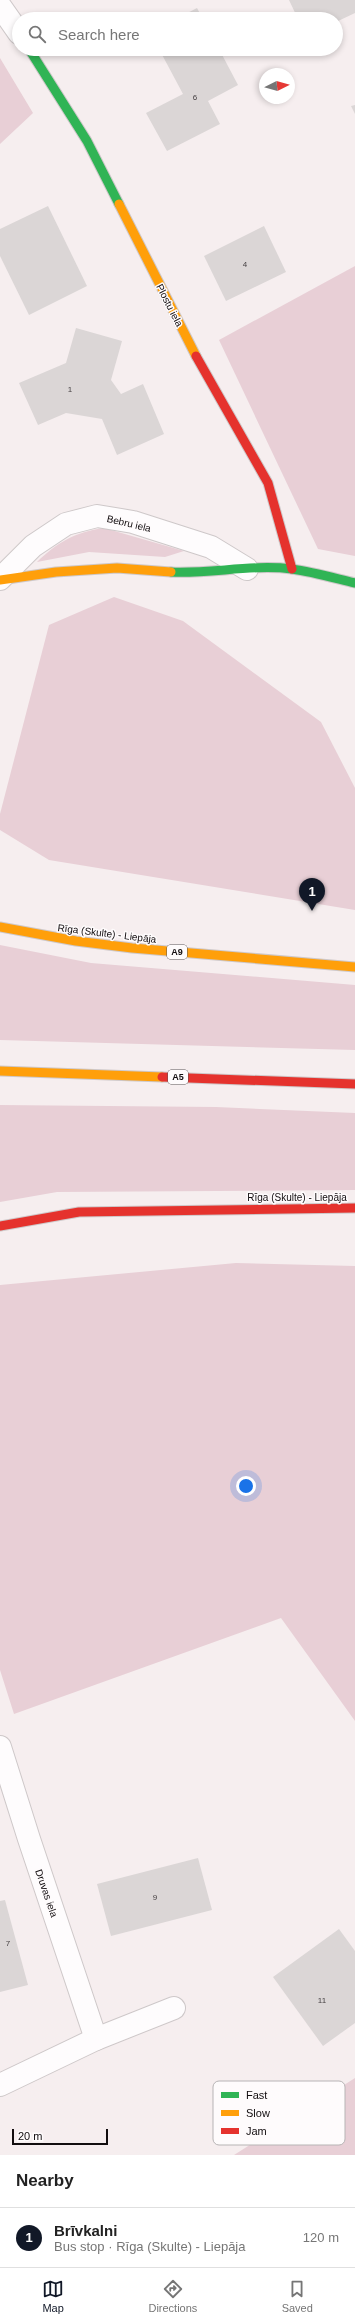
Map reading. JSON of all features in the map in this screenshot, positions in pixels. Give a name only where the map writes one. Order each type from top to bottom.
[{"type":"main road","name":"Plostu iela","points":[[34,56],[87,140],[200,365],[268,483],[292,569]]},
{"type":"main road","name":"Bebru iela","points":[[0,579],[56,572],[117,568],[192,573],[247,569],[292,569],[355,583]]},
{"type":"main road","name":"Rīga (Skulte) - Liepāja","points":[[0,927],[69,940],[132,948],[355,967]]},
{"type":"main road","name":"A5","points":[[0,1071],[355,1084]]},
{"type":"main road","name":"Rīga (Skulte) - Liepāja","points":[[0,1226],[79,1212],[174,1209],[355,1208]]},
{"type":"street","points":[[0,6],[12,23]]},
{"type":"street","name":"Bebru iela","points":[[0,579],[33,546],[66,524],[97,516],[133,522],[211,547],[247,569]]},
{"type":"street","name":"Druvas iela","points":[[0,1747],[28,1840],[96,2039]]},
{"type":"street","points":[[0,2085],[96,2039],[174,2008]]},
{"type":"shaded area","points":[[0,58],[33,113],[0,144]]},
{"type":"shaded area","points":[[355,266],[355,556],[318,549],[219,340]]},
{"type":"shaded area","points":[[104,528],[184,551],[165,557],[89,552],[37,562],[52,549],[68,539],[84,532]]},
{"type":"shaded area","points":[[114,597],[183,621],[321,722],[355,788],[355,910],[49,860],[0,830],[0,814],[49,625]]},
{"type":"shaded area","points":[[0,945],[91,963],[355,985],[355,1050],[0,1040]]},
{"type":"shaded area","points":[[0,1105],[216,1107],[355,1113],[355,1190],[57,1192],[0,1202]]},
{"type":"shaded area","points":[[236,1263],[355,1266],[355,1721],[281,1618],[14,1714],[0,1670],[0,1285]]},
{"type":"shaded area","points":[[355,2078],[355,2155],[234,2155],[250,2145],[345,2145],[345,2084]]},
{"type":"building","points":[[289,0],[355,0],[355,13],[343,19],[343,12],[295,12]]},
{"type":"building","points":[[197,8],[199,12],[189,12]]},
{"type":"building","points":[[163,56],[223,56],[238,85],[208,101],[220,124],[167,151],[146,113],[183,94]]},
{"type":"building","points":[[355,105],[355,114],[351,106]]},
{"type":"building","points":[[48,206],[87,286],[29,315],[0,256],[0,229]]},
{"type":"building","points":[[264,226],[286,272],[226,301],[204,256]]},
{"type":"building","points":[[76,328],[122,341],[111,380],[121,394],[143,384],[164,434],[117,455],[102,419],[66,413],[38,425],[19,383],[66,363]]},
{"type":"building","points":[[198,1858],[212,1910],[111,1936],[97,1884]]},
{"type":"building","points":[[5,1900],[28,1985],[0,1992],[0,1901]]},
{"type":"building","points":[[339,1929],[355,1951],[355,2023],[323,2046],[273,1977]]},
{"type":"traffic: fast","points":[[33,56],[87,141],[119,204]]},
{"type":"traffic: fast","points":[[171,572],[277,568],[308,572],[355,583]]},
{"type":"traffic: slow","points":[[119,204],[196,356]]},
{"type":"traffic: slow","points":[[0,580],[56,572],[117,568],[171,572]]},
{"type":"traffic: slow","points":[[0,927],[76,941],[132,948],[355,967]]},
{"type":"traffic: slow","points":[[0,1071],[162,1077]]},
{"type":"traffic: jam","points":[[196,356],[268,483],[292,569]]},
{"type":"traffic: jam","points":[[162,1077],[355,1084]]},
{"type":"traffic: jam","points":[[0,1226],[79,1212],[355,1208]]},
{"type":"place","name":"Brīvkalni","points":[[312,911]]}]
